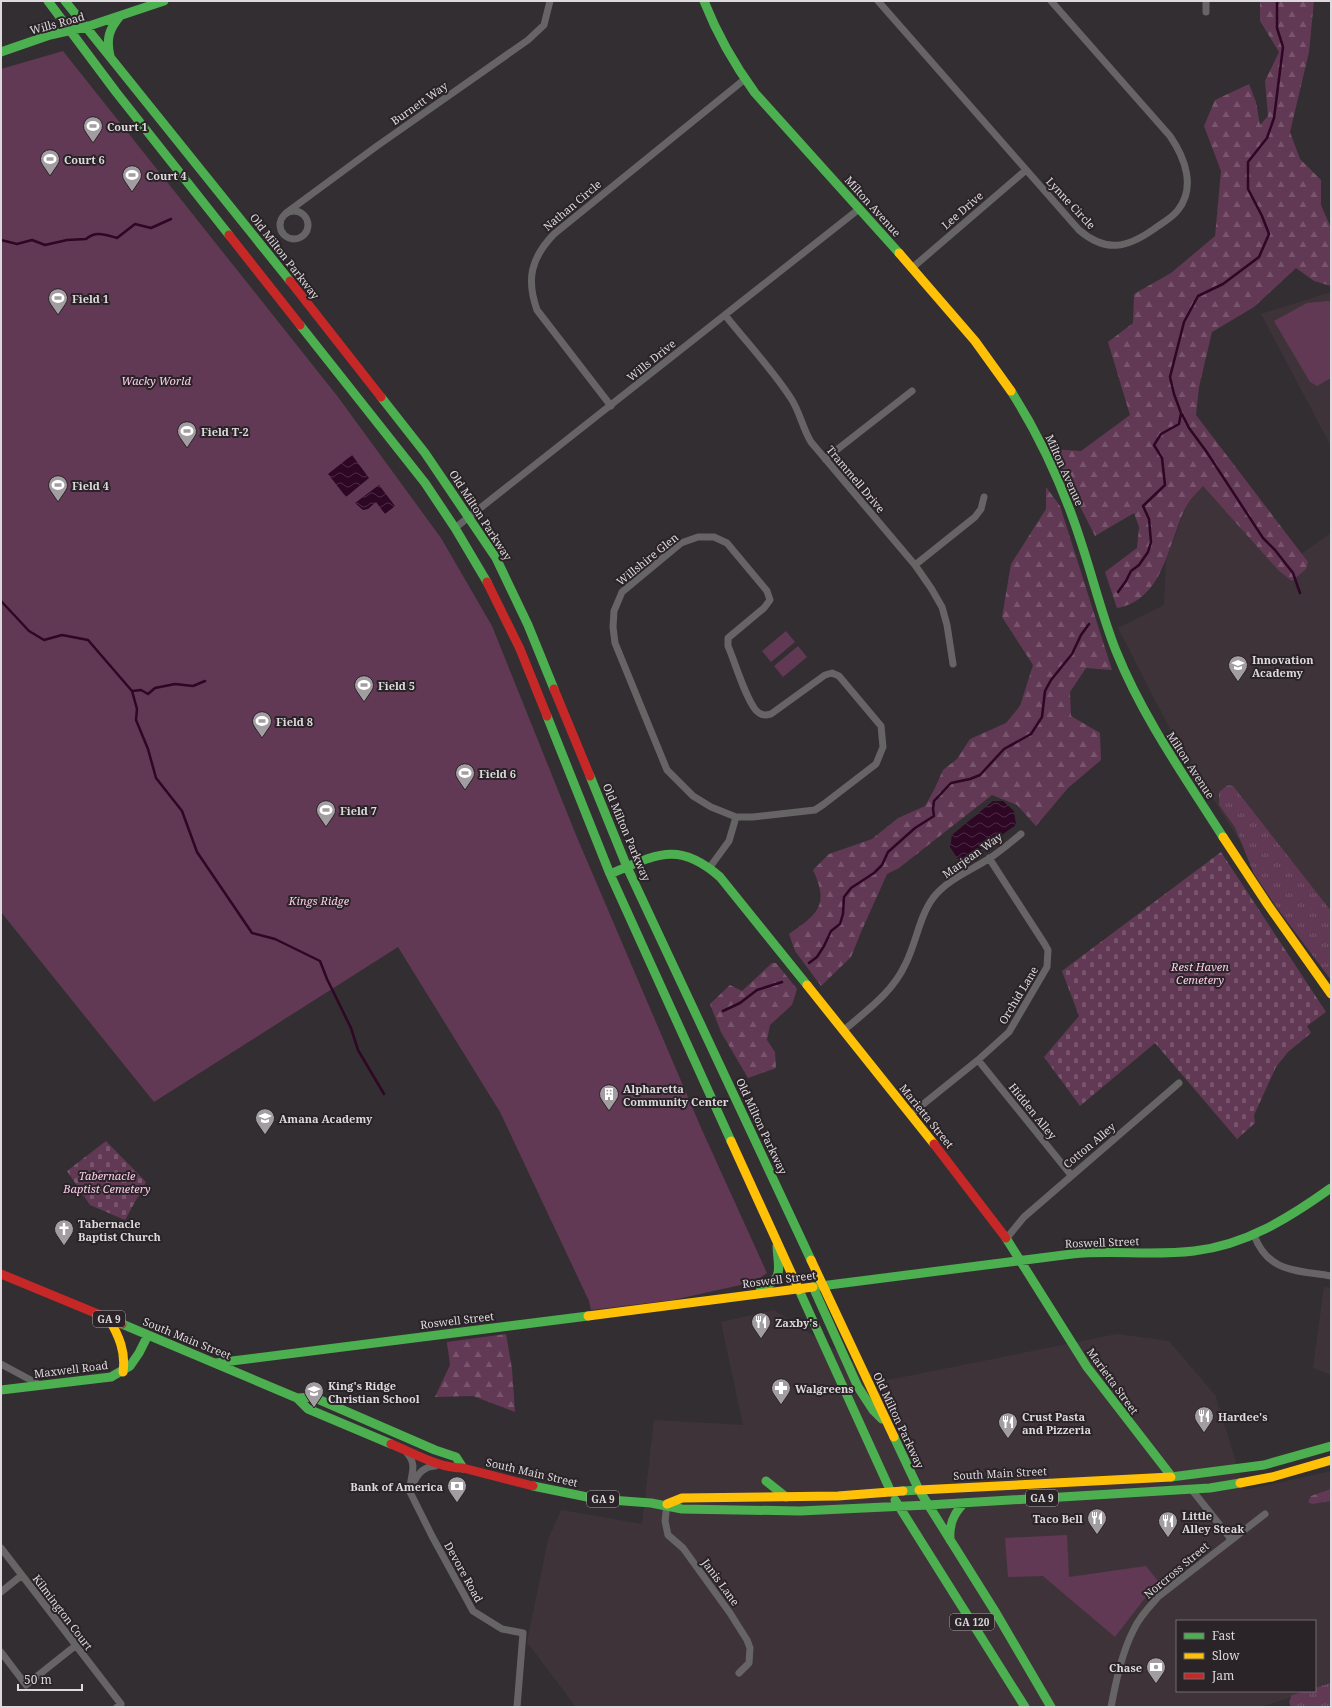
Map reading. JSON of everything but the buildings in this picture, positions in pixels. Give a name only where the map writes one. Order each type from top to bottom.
[{"type":"main road","points":[[48,1],[116,92],[425,483],[455,528],[487,582],[520,649],[610,874],[777,1240],[825,1350],[891,1492],[899,1506]]},
{"type":"main road","name":"Old Milton Parkway","points":[[65,1],[236,213],[420,447],[470,517],[496,558],[528,625],[627,867],[783,1201],[825,1286],[919,1490],[1051,1707]]},
{"type":"main road","name":"Wills Road","points":[[1,52],[70,30],[86,27],[164,1]]},
{"type":"main road","name":"Milton Avenue","points":[[704,1],[711,21],[726,51],[744,79],[765,105],[912,268],[989,358],[1016,399],[1038,439],[1058,481],[1088,563],[1108,630],[1138,698],[1158,736],[1287,935],[1331,994]]},
{"type":"main road","points":[[111,59],[107,44],[110,30],[121,16]]},
{"type":"main road","name":"Marietta Street","points":[[610,874],[659,856],[673,854],[695,858],[710,867],[720,877],[965,1182],[1021,1261],[1087,1367],[1118,1410],[1172,1477]]},
{"type":"main road","name":"Roswell Street","points":[[216,1363],[1078,1253],[1198,1251],[1229,1244],[1254,1235],[1287,1218],[1331,1188]]},
{"type":"main road","points":[[753,1294],[773,1284],[778,1277],[780,1267],[777,1255],[777,1240]]},
{"type":"main road","name":"South Main Street","points":[[1,1274],[216,1363],[296,1398],[308,1409],[441,1465],[452,1468],[463,1468],[539,1488],[597,1498],[667,1504],[682,1509],[750,1511],[807,1511],[928,1505],[1192,1490],[1272,1477],[1331,1460]]},
{"type":"main road","points":[[813,1287],[858,1387],[873,1410],[887,1423]]},
{"type":"main road","points":[[109,1319],[117,1331],[121,1346],[125,1362],[123,1372]]},
{"type":"main road","name":"Maxwell Road","points":[[1,1390],[112,1377],[123,1372],[130,1366],[139,1353],[148,1335]]},
{"type":"main road","name":"South Main Street","points":[[296,1398],[313,1397],[456,1457],[463,1468]]},
{"type":"main road","name":"South Main Street","points":[[667,1504],[682,1498],[786,1497],[1172,1477],[1264,1465],[1331,1446]]},
{"type":"main road","points":[[1192,1490],[1196,1482],[1230,1477],[1239,1469]]},
{"type":"main road","points":[[1121,1493],[1129,1486],[1167,1485],[1172,1477]]},
{"type":"main road","points":[[766,1481],[786,1497]]},
{"type":"main road","points":[[950,1540],[949,1530],[952,1517],[964,1503]]},
{"type":"main road","name":"GA 120","points":[[899,1506],[1025,1707]]},
{"type":"street","name":"Burnett Way","points":[[286,213],[376,146],[528,40],[544,25],[550,1]]},
{"type":"street","name":"Lynne Circle","points":[[878,1],[1079,230],[1090,239],[1102,244],[1126,244],[1138,240],[1178,211],[1186,198],[1188,185],[1186,166],[1178,147],[1170,136],[1051,1]]},
{"type":"street","points":[[1206,1],[1206,12]]},
{"type":"street","name":"Nathan Circle","points":[[611,406],[537,310],[532,297],[531,284],[532,271],[536,258],[543,245],[554,234],[744,79]]},
{"type":"street","name":"Lee Drive","points":[[912,268],[1026,170]]},
{"type":"street","name":"Wills Drive","points":[[455,528],[859,209]]},
{"type":"street","points":[[295,210],[304,214],[308,223],[308,228],[304,236],[295,240],[282,234],[280,230],[280,220],[286,213],[295,210]]},
{"type":"street","name":"Trammell Drive","points":[[725,315],[779,381],[793,402],[805,431],[825,459],[915,566],[942,607],[947,625],[953,664]]},
{"type":"street","points":[[825,459],[912,391]]},
{"type":"street","points":[[915,566],[975,517],[981,509],[984,497]]},
{"type":"street","name":"Willshire Glen","points":[[698,537],[714,537],[727,543],[767,591],[770,600],[764,608],[728,638],[728,646],[750,703],[758,713],[765,715],[775,712],[825,674],[832,673],[839,676],[882,726],[883,747],[876,764],[824,804],[814,810],[736,817],[711,807],[694,796],[667,770],[615,643],[613,626],[614,611],[622,592],[681,543],[698,537]]},
{"type":"street","points":[[710,867],[729,841],[736,817]]},
{"type":"street","name":"Marjean Way","points":[[843,1031],[879,1000],[898,978],[909,957],[924,914],[935,897],[944,888],[968,870],[989,858],[1021,834]]},
{"type":"street","name":"Orchid Lane","points":[[911,1114],[978,1060],[1009,1032],[1041,978],[1048,961],[1048,950],[1044,943],[989,858]]},
{"type":"street","name":"Hidden Alley","points":[[978,1060],[1071,1175]]},
{"type":"street","name":"Cotton Alley","points":[[1006,1239],[1024,1217],[1179,1083]]},
{"type":"street","points":[[1254,1235],[1260,1249],[1270,1261],[1286,1268],[1331,1276]]},
{"type":"street","points":[[1,1364],[40,1385]]},
{"type":"street","points":[[404,1450],[412,1460],[414,1468],[410,1492]]},
{"type":"street","points":[[410,1492],[419,1472],[428,1466],[441,1465]]},
{"type":"street","points":[[1192,1490],[1231,1539]]},
{"type":"street","name":"Devore Road","points":[[410,1492],[473,1611],[502,1629],[522,1634],[517,1707]]},
{"type":"street","name":"Janis Lane","points":[[667,1504],[665,1521],[668,1535],[683,1548],[748,1640],[750,1648],[749,1663],[739,1673]]},
{"type":"street","name":"Norcross Street","points":[[1111,1707],[1126,1648],[1134,1628],[1144,1612],[1159,1596],[1264,1514]]},
{"type":"street","name":"Kilmington Court","points":[[1,1548],[120,1704],[117,1707]]},
{"type":"street","points":[[1,1592],[22,1575]]},
{"type":"street","points":[[1,1652],[26,1685],[75,1646]]},
{"type":"shaded area","points":[[1331,292],[1331,446],[1261,314]]},
{"type":"shaded area","name":"Innovation Academy","points":[[1203,486],[1278,570],[1331,533],[1331,975],[1285,912],[1174,737],[1118,628],[1164,605],[1166,560],[1187,504]]},
{"type":"shaded area","points":[[1324,1287],[1331,1288],[1331,1375],[1313,1368]]},
{"type":"shaded area","points":[[774,1310],[883,1381],[1117,1334],[1169,1341],[1215,1395],[1245,1490],[1331,1471],[1331,1684],[1316,1689],[1316,1620],[1176,1620],[1176,1692],[1307,1692],[1261,1707],[576,1707],[527,1642],[548,1540],[561,1510],[642,1524],[654,1420],[743,1425],[721,1322]]},
{"type":"green space","points":[[1260,1],[1314,1],[1309,52],[1290,132],[1300,159],[1321,180],[1321,205],[1331,228],[1331,286],[1314,281],[1296,268],[1254,307],[1212,332],[1199,387],[1196,415],[1308,562],[1306,569],[1292,581],[1278,570],[1203,486],[1187,505],[1163,567],[1155,581],[1146,593],[1133,603],[1117,608],[1105,572],[1137,548],[1139,527],[1134,513],[1095,536],[1051,449],[1081,451],[1130,415],[1108,342],[1133,323],[1134,294],[1171,273],[1215,236],[1221,171],[1204,126],[1215,100],[1249,84],[1256,102],[1260,125],[1268,116],[1265,81],[1279,52],[1260,21]]},
{"type":"green space","points":[[63,51],[338,397],[441,538],[492,626],[576,835],[702,1130],[767,1273],[754,1282],[673,1300],[591,1310],[589,1301],[500,1112],[398,947],[154,1102],[1,912],[1,69]]},
{"type":"green space","points":[[1331,302],[1331,378],[1317,386],[1310,382],[1274,321],[1307,303]]},
{"type":"green space","points":[[1046,487],[1060,506],[1112,670],[1086,668],[1070,692],[1071,716],[1100,733],[1101,760],[1068,788],[1036,826],[1017,805],[992,795],[899,868],[887,874],[851,957],[821,986],[795,951],[789,934],[807,921],[818,908],[820,892],[813,870],[829,854],[872,839],[898,818],[925,806],[943,770],[957,759],[970,739],[1006,723],[1020,706],[1033,665],[1002,617],[1011,564],[1046,509]]},
{"type":"green space","points":[[786,631],[795,642],[771,662],[762,651]]},
{"type":"green space","points":[[798,646],[807,657],[783,677],[774,666]]},
{"type":"green space","points":[[1228,785],[1233,786],[1331,911],[1331,980],[1277,908],[1254,874],[1235,827],[1219,805],[1219,792]]},
{"type":"green space","name":"Rest Haven Cemetery","points":[[1221,852],[1326,1012],[1307,1026],[1311,1033],[1288,1052],[1276,1067],[1254,1115],[1255,1123],[1237,1139],[1155,1043],[1080,1106],[1044,1057],[1079,1016],[1062,971]]},
{"type":"green space","points":[[772,963],[776,963],[797,989],[792,1005],[770,1025],[767,1040],[775,1052],[776,1068],[748,1078],[721,1032],[710,1004],[730,985],[742,991]]},
{"type":"green space","name":"Tabernacle Baptist Cemetery","points":[[106,1141],[146,1182],[125,1220],[90,1205],[67,1171]]},
{"type":"green space","points":[[506,1334],[512,1369],[515,1412],[473,1396],[435,1397],[450,1365],[447,1342]]},
{"type":"green space","points":[[1331,1489],[1331,1501],[1312,1504],[1308,1502],[1311,1496]]},
{"type":"green space","points":[[1067,1535],[1069,1577],[1146,1566],[1158,1581],[1115,1637],[1043,1576],[1008,1577],[1005,1538]]},
{"type":"green space","points":[[1331,1683],[1331,1707],[1291,1707],[1289,1702],[1292,1695],[1302,1692],[1316,1692],[1316,1688]]},
{"type":"water","points":[[352,455],[369,478],[346,497],[328,474]]},
{"type":"water","points":[[379,485],[395,506],[385,514],[376,502],[368,509],[363,510],[355,503]]},
{"type":"water","points":[[993,801],[1003,801],[1014,811],[1016,825],[970,857],[958,859],[950,847],[952,835]]},
{"type":"waterway","points":[[1118,592],[1131,571],[1139,565],[1148,552],[1151,542],[1149,519],[1143,506],[1165,485],[1162,458],[1154,445],[1161,434],[1179,424],[1181,413],[1170,377],[1184,322],[1198,296],[1223,284],[1259,257],[1269,234],[1262,216],[1248,189],[1248,162],[1267,138],[1274,118],[1283,47],[1277,28],[1277,1]]},
{"type":"waterway","points":[[1,240],[17,244],[32,240],[45,245],[67,240],[86,239],[97,234],[117,238],[135,224],[151,228],[171,219]]},
{"type":"waterway","points":[[1182,414],[1189,428],[1206,451],[1263,538],[1275,550],[1293,573],[1300,593]]},
{"type":"waterway","points":[[1,601],[29,631],[44,640],[62,635],[88,640],[132,691],[137,709],[136,720],[148,749],[156,778],[182,811],[197,852],[252,933],[275,939],[320,961],[327,979],[351,1028],[358,1050],[384,1094]]},
{"type":"waterway","points":[[809,963],[817,957],[831,931],[840,924],[843,914],[844,897],[851,888],[874,873],[882,865],[888,852],[915,828],[934,816],[934,801],[951,783],[980,775],[1004,749],[1031,734],[1042,717],[1045,691],[1051,680],[1072,654],[1081,635],[1089,624]]},
{"type":"waterway","points":[[132,691],[141,690],[148,694],[155,688],[175,684],[193,686],[205,681]]},
{"type":"waterway","points":[[723,1011],[740,1003],[757,990],[782,982]]},
{"type":"traffic: fast","points":[[48,1],[116,92],[229,235]]},
{"type":"traffic: fast","points":[[65,1],[290,281]]},
{"type":"traffic: fast","points":[[1,52],[50,35],[86,27],[164,1]]},
{"type":"traffic: fast","points":[[704,1],[726,48],[755,93],[899,253]]},
{"type":"traffic: fast","points":[[110,56],[108,44],[109,34],[113,25],[120,16]]},
{"type":"traffic: fast","points":[[300,325],[425,483],[455,528],[487,582]]},
{"type":"traffic: fast","points":[[1011,391],[1042,445],[1059,483],[1081,542],[1111,638],[1127,676],[1165,747],[1223,837]]},
{"type":"traffic: fast","points":[[381,397],[425,453],[496,558],[528,625],[554,689]]},
{"type":"traffic: fast","points":[[547,716],[610,874],[731,1141]]},
{"type":"traffic: fast","points":[[590,776],[627,867],[811,1260]]},
{"type":"traffic: fast","points":[[610,874],[641,861],[666,854],[692,858],[705,865],[720,877],[807,985]]},
{"type":"traffic: fast","points":[[813,1287],[1072,1254],[1179,1252],[1213,1248],[1249,1236],[1283,1220],[1331,1188]]},
{"type":"traffic: fast","points":[[1006,1238],[1087,1367],[1172,1477]]},
{"type":"traffic: fast","points":[[760,1291],[768,1286],[777,1277],[779,1267],[777,1246]]},
{"type":"traffic: fast","points":[[813,1287],[858,1387],[873,1410],[882,1419]]},
{"type":"traffic: fast","points":[[799,1290],[891,1492]]},
{"type":"traffic: fast","points":[[216,1363],[588,1316]]},
{"type":"traffic: fast","points":[[122,1324],[297,1398],[308,1409],[391,1444]]},
{"type":"traffic: fast","points":[[1,1390],[111,1377],[130,1366],[139,1353],[148,1335]]},
{"type":"traffic: fast","points":[[297,1398],[313,1397],[435,1450],[456,1457],[463,1468]]},
{"type":"traffic: fast","points":[[894,1437],[919,1490]]},
{"type":"traffic: fast","points":[[1171,1477],[1264,1465],[1331,1446]]},
{"type":"traffic: fast","points":[[766,1481],[786,1497]]},
{"type":"traffic: fast","points":[[928,1505],[1210,1488],[1240,1483]]},
{"type":"traffic: fast","points":[[533,1486],[597,1499],[651,1503],[682,1509],[800,1511],[928,1505]]},
{"type":"traffic: fast","points":[[903,1491],[919,1490],[996,1613],[1051,1707]]},
{"type":"traffic: fast","points":[[895,1500],[1025,1707]]},
{"type":"traffic: fast","points":[[950,1540],[952,1520],[964,1503]]},
{"type":"traffic: slow","points":[[899,253],[975,341],[1011,391]]},
{"type":"traffic: slow","points":[[1223,837],[1268,905],[1331,994]]},
{"type":"traffic: slow","points":[[807,985],[934,1144]]},
{"type":"traffic: slow","points":[[731,1141],[799,1290]]},
{"type":"traffic: slow","points":[[811,1260],[894,1437]]},
{"type":"traffic: slow","points":[[588,1316],[813,1287]]},
{"type":"traffic: slow","points":[[109,1319],[116,1332],[123,1351],[123,1372]]},
{"type":"traffic: slow","points":[[1240,1483],[1272,1477],[1331,1460]]},
{"type":"traffic: slow","points":[[919,1490],[1171,1477]]},
{"type":"traffic: slow","points":[[667,1504],[682,1498],[838,1496],[903,1491]]},
{"type":"traffic: jam","points":[[229,235],[300,325]]},
{"type":"traffic: jam","points":[[290,281],[381,397]]},
{"type":"traffic: jam","points":[[487,582],[520,649],[547,716]]},
{"type":"traffic: jam","points":[[554,689],[590,776]]},
{"type":"traffic: jam","points":[[934,1144],[1006,1238]]},
{"type":"traffic: jam","points":[[1,1274],[122,1324]]},
{"type":"traffic: jam","points":[[391,1444],[444,1466],[463,1468],[533,1486]]},
{"type":"place","name":"Court 1","points":[[93,143]]},
{"type":"place","name":"Court 6","points":[[50,176]]},
{"type":"place","name":"Court 4","points":[[132,192]]},
{"type":"place","name":"Field 1","points":[[58,315]]},
{"type":"place","name":"Field T-2","points":[[187,448]]},
{"type":"place","name":"Field 4","points":[[58,502]]},
{"type":"place","name":"Innovation Academy","points":[[1238,682]]},
{"type":"place","name":"Field 5","points":[[364,702]]},
{"type":"place","name":"Field 8","points":[[262,738]]},
{"type":"place","name":"Field 6","points":[[465,790]]},
{"type":"place","name":"Field 7","points":[[326,827]]},
{"type":"place","name":"Alpharetta Community Center","points":[[609,1111]]},
{"type":"place","name":"Amana Academy","points":[[265,1135]]},
{"type":"place","name":"Tabernacle Baptist Church","points":[[64,1246]]},
{"type":"place","name":"Zaxby's","points":[[761,1339]]},
{"type":"place","name":"Walgreens","points":[[781,1405]]},
{"type":"place","name":"King's Ridge Christian School","points":[[314,1408]]},
{"type":"place","name":"Hardee's","points":[[1204,1433]]},
{"type":"place","name":"Crust Pasta and Pizzeria","points":[[1008,1439]]},
{"type":"place","name":"Bank of America","points":[[457,1503]]},
{"type":"place","name":"Taco Bell","points":[[1097,1535]]},
{"type":"place","name":"Little Alley Steak","points":[[1168,1538]]},
{"type":"place","name":"Chase","points":[[1156,1684]]},
{"type":"park label","name":"Wacky World","points":[[156,380]]},
{"type":"park label","name":"Kings Ridge","points":[[319,900]]}]
